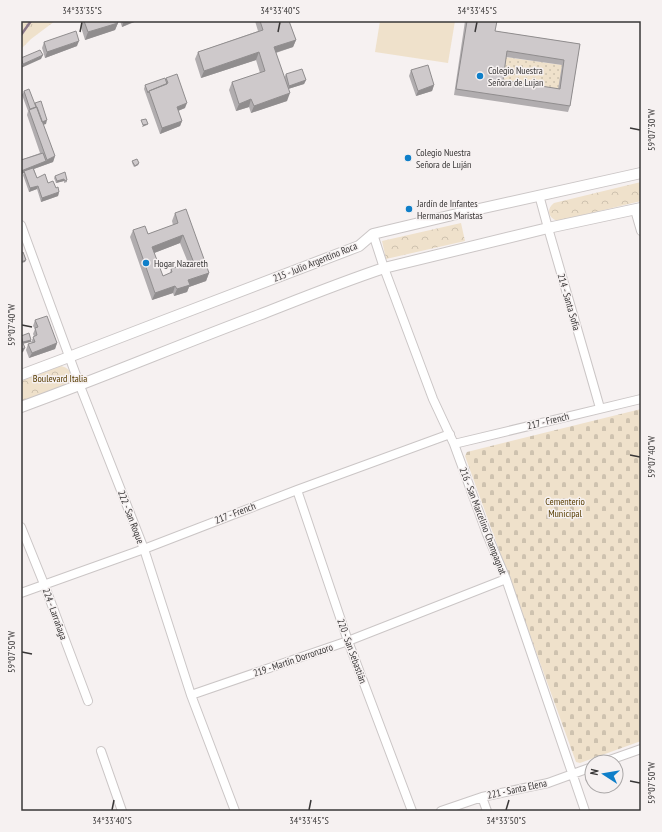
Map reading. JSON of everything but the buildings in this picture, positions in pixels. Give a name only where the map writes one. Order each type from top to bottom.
[{"type":"street","name":"215 - Julio Argentino Roca","points":[[21,375],[69,358],[359,246],[373,234],[641,173]]},
{"type":"street","name":"214 - Santa Sofía","points":[[539,195],[600,408]]},
{"type":"street","points":[[21,408],[332,286],[384,268],[548,228],[638,209],[641,231]]},
{"type":"street","name":"222 - San Roque","points":[[21,225],[69,358],[144,548],[192,695],[235,811]]},
{"type":"street","name":"216 - San Marcelino Champagnat","points":[[373,234],[384,268],[433,399],[450,434],[487,534],[506,580],[585,811]]},
{"type":"street","name":"217 - French","points":[[454,444],[641,399]]},
{"type":"street","name":"217 - French","points":[[21,593],[450,434]]},
{"type":"street","name":"220 - San Sebastián","points":[[297,490],[348,641],[412,811]]},
{"type":"street","name":"224 - Larrañaga","points":[[21,527],[88,701]]},
{"type":"street","name":"219 - Martín Dorronzoro","points":[[192,695],[348,641],[506,580]]},
{"type":"street","points":[[624,755],[641,749]]},
{"type":"street","points":[[101,751],[122,811]]},
{"type":"street","name":"221 - Santa Elena","points":[[441,811],[482,797],[548,783],[584,769]]},
{"type":"street","points":[[482,797],[487,811]]},
{"type":"green space","points":[[21,21],[55,21],[31,39],[21,49]]},
{"type":"green space","points":[[380,21],[455,21],[448,63],[375,52]]},
{"type":"green space","points":[[505,57],[562,65],[558,95],[501,86]]},
{"type":"green space","points":[[641,182],[641,201],[558,221],[550,216],[549,211],[551,205],[554,203]]},
{"type":"green space","points":[[461,223],[465,241],[386,259],[382,241]]},
{"type":"green space","name":"Boulevard Italia","points":[[61,366],[67,368],[70,372],[72,378],[70,384],[21,404],[21,381]]},
{"type":"green space","name":"Cementerio Municipal","points":[[641,409],[641,741],[605,754],[584,754],[584,762],[580,763],[576,762],[465,456],[467,452]]},
{"type":"waterway","points":[[21,35],[31,21]]},
{"type":"place","name":"Colegio Nuestra Señora de Lujan","points":[[480,76]]},
{"type":"place","name":"Colegio Nuestra Señora de Luján","points":[[408,158]]},
{"type":"place","name":"Jardín de Infantes Hermanos Maristas","points":[[409,209]]},
{"type":"place","name":"Hogar Nazareth","points":[[146,263]]}]
